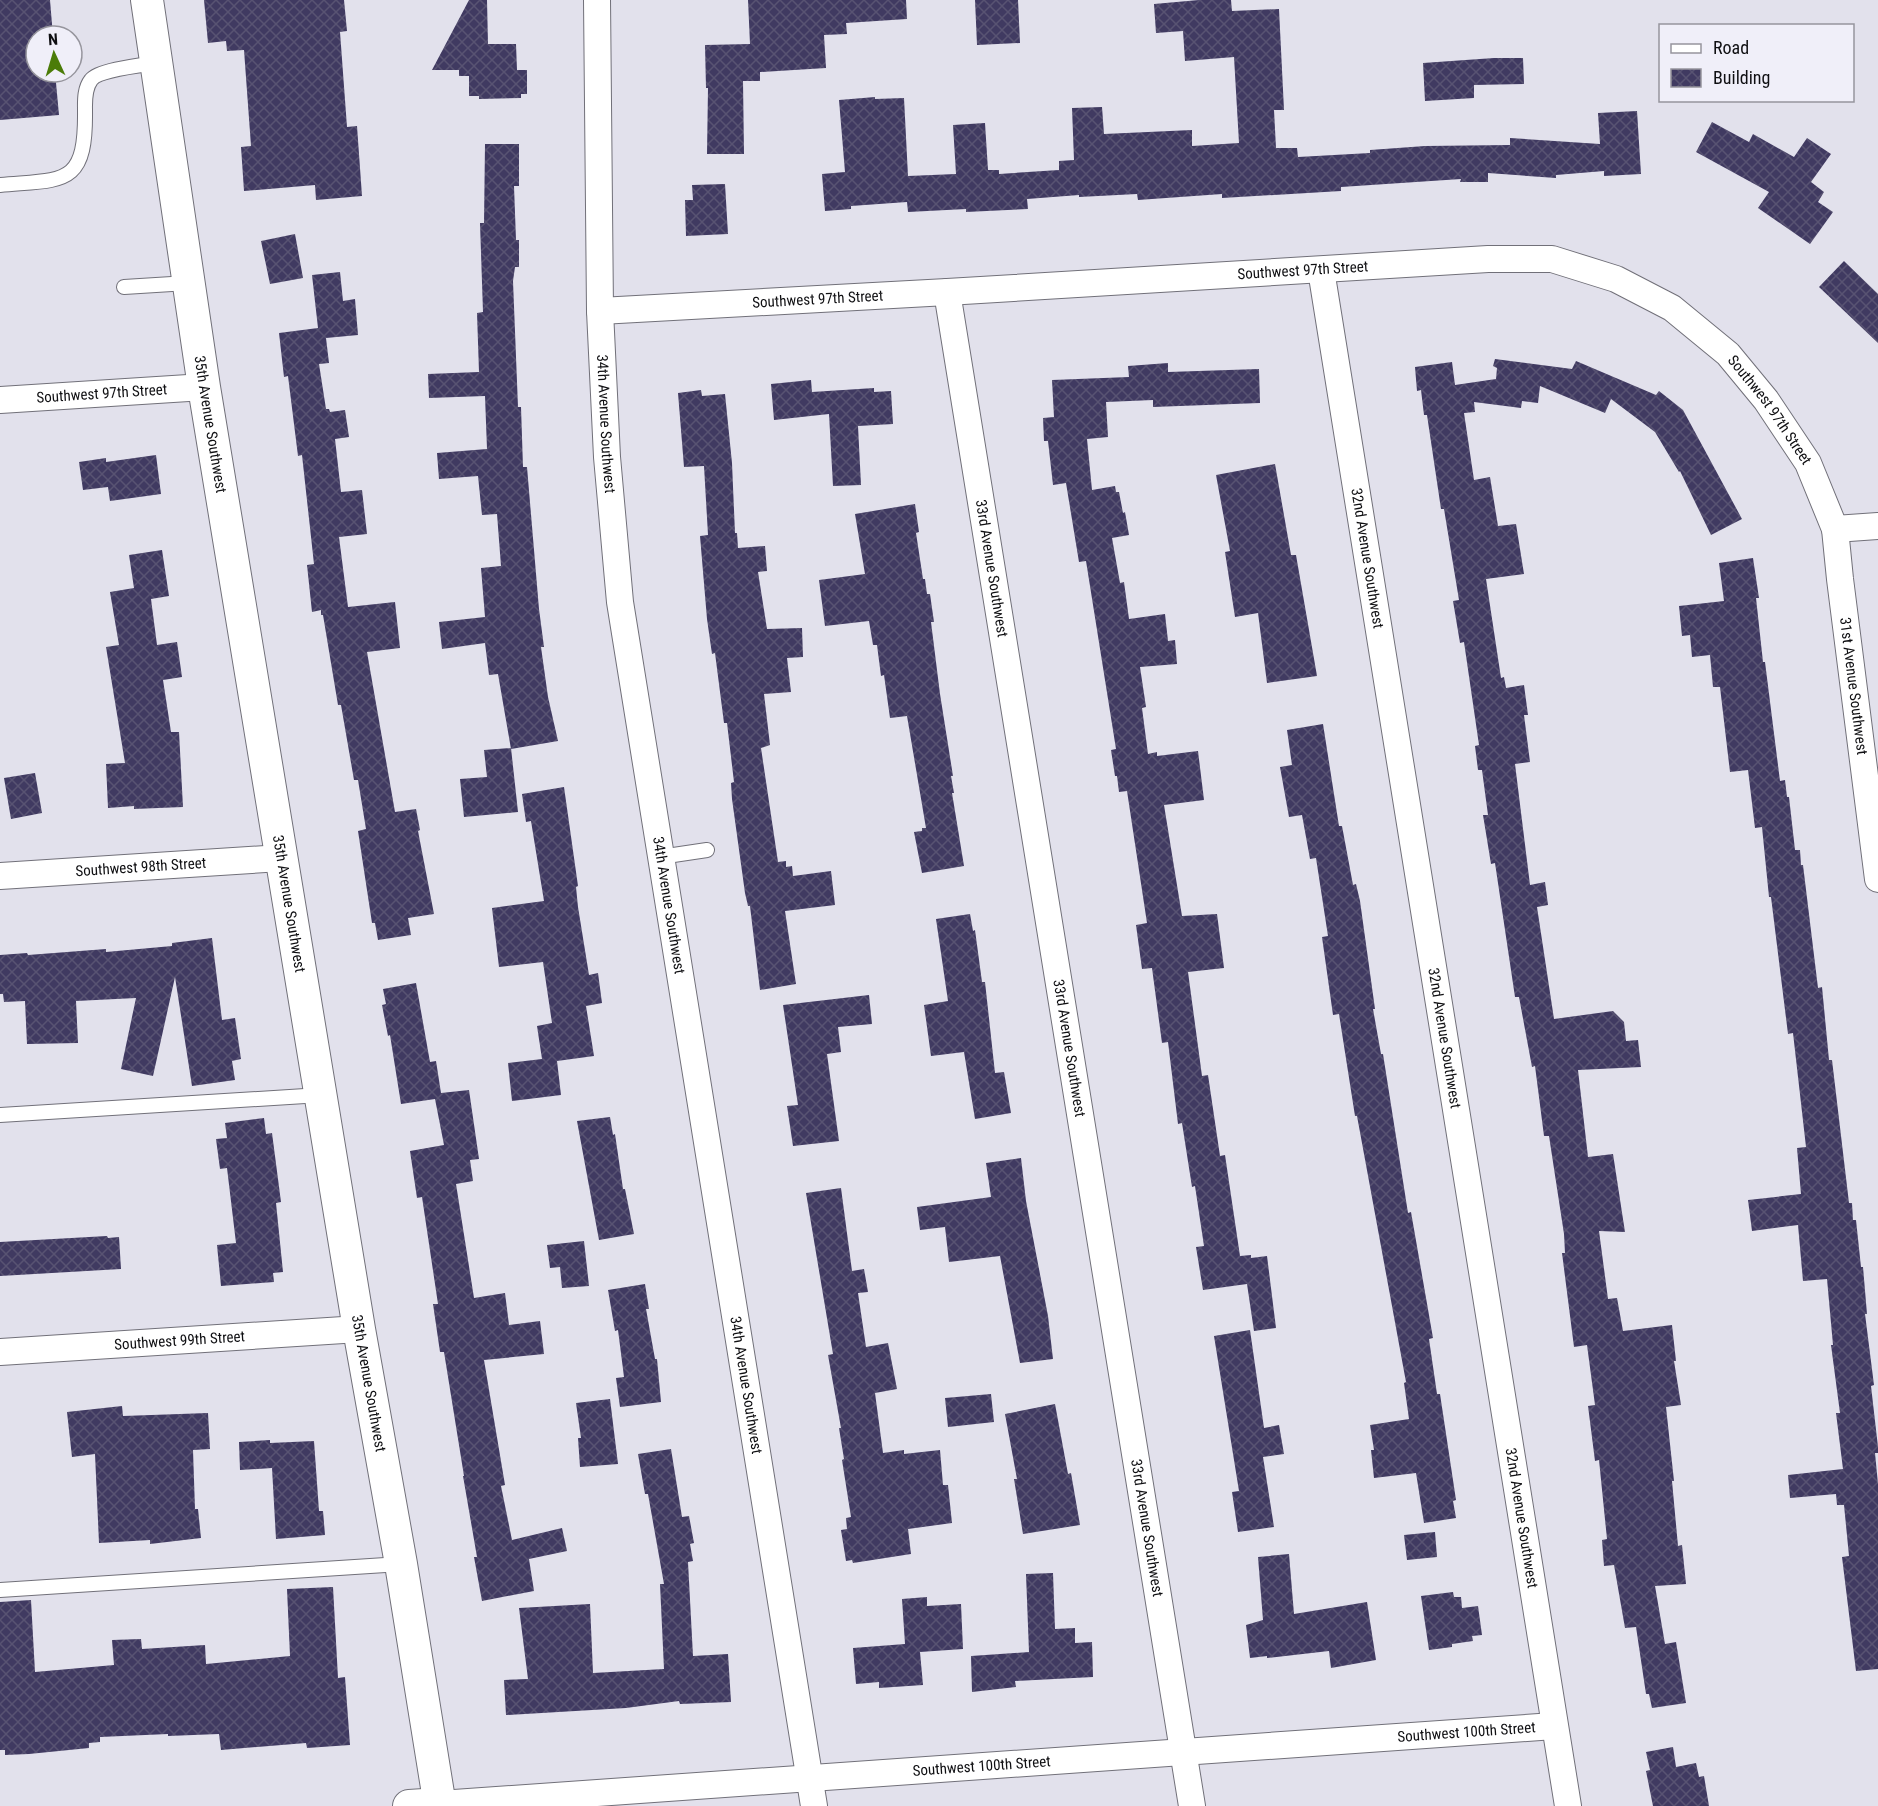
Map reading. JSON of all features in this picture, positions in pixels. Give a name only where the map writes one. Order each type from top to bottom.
[{"type":"street","name":"35th Avenue Southwest","points":[[147,0],[204,387],[440,1805]]},
{"type":"street","name":"34th Avenue Southwest","points":[[597,0],[600,311],[607,457],[620,602],[814,1806]]},
{"type":"street","name":"Southwest 97th Street","points":[[600,311],[1488,259],[1552,259],[1616,279],[1672,308],[1728,354],[1766,400],[1808,463],[1835,529]]},
{"type":"street","name":"32nd Avenue Southwest","points":[[1321,270],[1568,1806]]},
{"type":"street","name":"33rd Avenue Southwest","points":[[946,292],[1192,1806]]},
{"type":"street","name":"Southwest 97th Street","points":[[0,400],[204,387]]},
{"type":"street","points":[[1835,529],[1878,526]]},
{"type":"street","name":"31st Avenue Southwest","points":[[1835,529],[1878,879]]},
{"type":"street","name":"Southwest 98th Street","points":[[0,876],[281,858]]},
{"type":"street","name":"Southwest 99th Street","points":[[0,1352],[359,1329]]},
{"type":"street","name":"Southwest 100th Street","points":[[409,1806],[1554,1726]]},
{"type":"lane","points":[[0,185],[65,177],[79,162],[84,149],[86,91],[91,79],[100,74],[156,63]]},
{"type":"lane","points":[[124,287],[188,283]]},
{"type":"lane","points":[[660,857],[707,850]]},
{"type":"lane","points":[[0,1115],[322,1095]]},
{"type":"lane","points":[[0,1590],[401,1564]]},
{"type":"building","points":[[0,0],[50,0],[52,24],[24,24],[24,84],[56,84],[59,115],[0,120]]},
{"type":"building","points":[[204,0],[344,0],[347,31],[340,32],[347,127],[357,126],[362,196],[316,200],[315,185],[244,191],[241,147],[251,146],[244,50],[227,51],[226,41],[208,43]]},
{"type":"building","points":[[469,0],[487,0],[488,44],[516,44],[517,70],[527,70],[527,94],[521,94],[521,98],[479,99],[479,96],[469,96],[469,76],[459,76],[459,70],[432,70]]},
{"type":"building","points":[[748,0],[906,0],[907,19],[846,23],[847,34],[824,35],[826,68],[760,72],[760,81],[743,81],[744,154],[707,154],[708,88],[706,88],[705,45],[750,44]]},
{"type":"building","points":[[975,0],[1018,0],[1020,43],[977,45]]},
{"type":"building","points":[[1231,0],[1232,11],[1279,9],[1284,110],[1274,110],[1276,148],[1297,148],[1298,157],[1370,153],[1370,150],[1425,146],[1510,145],[1510,138],[1600,144],[1598,113],[1637,111],[1641,174],[1604,176],[1604,171],[1556,175],[1556,178],[1488,173],[1488,182],[1460,182],[1461,179],[1341,187],[1341,191],[1222,198],[1222,194],[1138,200],[1137,194],[1079,197],[1079,195],[1027,199],[1028,209],[908,212],[907,202],[851,206],[851,209],[825,211],[822,174],[845,172],[839,100],[875,97],[875,99],[904,98],[908,176],[956,174],[953,125],[985,123],[988,170],[999,170],[999,174],[1059,170],[1059,161],[1074,160],[1072,108],[1102,107],[1104,134],[1192,130],[1192,146],[1239,143],[1234,57],[1185,61],[1183,31],[1156,33],[1154,4]]},
{"type":"building","points":[[1523,58],[1524,84],[1474,85],[1474,98],[1425,101],[1423,63]]},
{"type":"building","points":[[1712,122],[1749,142],[1753,134],[1794,157],[1807,138],[1831,154],[1811,182],[1824,192],[1818,202],[1833,212],[1810,244],[1758,208],[1769,192],[1696,152]]},
{"type":"building","points":[[485,144],[519,144],[519,186],[514,186],[519,267],[515,267],[513,281],[518,407],[521,407],[523,467],[527,467],[544,647],[541,647],[548,697],[558,741],[511,749],[498,674],[489,675],[485,643],[442,649],[439,622],[485,617],[481,568],[501,566],[497,514],[482,515],[478,476],[439,479],[437,453],[487,449],[485,396],[429,398],[428,374],[479,372],[477,313],[483,312],[480,223],[484,223]]},
{"type":"building","points":[[725,184],[728,234],[686,236],[685,200],[693,200],[692,185]]},
{"type":"building","points":[[295,234],[303,278],[270,284],[261,241]]},
{"type":"building","points":[[1844,261],[1878,294],[1878,343],[1819,287]]},
{"type":"building","points":[[340,272],[343,301],[355,299],[358,335],[326,338],[329,363],[319,364],[326,409],[330,412],[345,410],[349,437],[335,439],[341,492],[362,490],[367,534],[339,537],[348,607],[395,602],[400,648],[367,652],[395,812],[416,809],[434,914],[408,918],[411,935],[378,940],[375,923],[372,923],[358,831],[366,829],[358,780],[354,780],[341,705],[338,705],[323,615],[321,615],[321,610],[312,612],[307,565],[314,564],[302,455],[298,456],[288,376],[284,377],[279,333],[318,328],[312,275]]},
{"type":"building","points":[[1495,359],[1572,369],[1576,361],[1656,395],[1659,391],[1683,410],[1742,519],[1711,535],[1680,471],[1655,432],[1611,399],[1605,413],[1540,386],[1538,403],[1522,401],[1521,408],[1474,402],[1475,412],[1464,413],[1474,480],[1490,477],[1498,526],[1516,524],[1524,574],[1486,579],[1501,678],[1504,677],[1506,688],[1524,685],[1528,715],[1524,715],[1530,762],[1515,764],[1530,885],[1545,882],[1548,905],[1537,907],[1554,1019],[1613,1011],[1624,1022],[1626,1041],[1638,1040],[1641,1067],[1578,1070],[1588,1157],[1613,1154],[1625,1232],[1599,1231],[1608,1299],[1617,1298],[1623,1331],[1672,1325],[1676,1361],[1674,1361],[1681,1405],[1666,1407],[1678,1546],[1682,1545],[1686,1584],[1655,1586],[1665,1644],[1676,1642],[1686,1703],[1652,1708],[1649,1694],[1646,1694],[1636,1627],[1625,1628],[1614,1565],[1604,1566],[1602,1540],[1607,1539],[1599,1460],[1595,1461],[1588,1406],[1595,1405],[1587,1345],[1574,1347],[1562,1253],[1565,1253],[1564,1234],[1549,1136],[1544,1136],[1535,1066],[1532,1067],[1519,997],[1515,997],[1495,863],[1491,864],[1483,815],[1488,815],[1482,770],[1478,770],[1475,746],[1479,745],[1464,642],[1460,643],[1453,601],[1459,600],[1444,509],[1441,509],[1427,415],[1424,415],[1421,390],[1417,391],[1415,367],[1452,362],[1455,385],[1496,379],[1497,368],[1493,366]]},
{"type":"building","points":[[1168,363],[1168,372],[1259,369],[1260,403],[1153,407],[1153,400],[1106,402],[1108,437],[1087,439],[1092,490],[1115,486],[1116,492],[1119,492],[1123,513],[1125,512],[1129,535],[1112,538],[1120,583],[1124,582],[1129,619],[1165,614],[1168,641],[1175,640],[1177,664],[1140,667],[1146,707],[1142,708],[1148,754],[1157,752],[1157,756],[1198,751],[1204,800],[1164,805],[1182,916],[1217,914],[1224,968],[1188,972],[1202,1076],[1208,1075],[1220,1156],[1225,1155],[1240,1256],[1251,1255],[1251,1258],[1267,1256],[1276,1328],[1254,1331],[1247,1284],[1203,1290],[1196,1247],[1204,1246],[1182,1123],[1178,1124],[1168,1042],[1162,1043],[1152,968],[1142,969],[1136,925],[1147,923],[1127,791],[1119,792],[1117,776],[1115,776],[1111,750],[1116,749],[1086,561],[1079,562],[1066,483],[1053,485],[1048,441],[1044,441],[1043,418],[1054,417],[1052,380],[1129,377],[1128,366]]},
{"type":"building","points":[[811,380],[812,392],[874,388],[874,392],[891,391],[893,424],[858,426],[861,485],[833,486],[829,414],[774,420],[771,384]]},
{"type":"building","points":[[701,390],[702,396],[725,394],[732,463],[735,533],[737,533],[738,548],[765,546],[767,571],[758,572],[767,629],[802,628],[803,657],[787,658],[791,692],[764,694],[770,745],[761,748],[778,862],[786,861],[786,867],[792,866],[793,876],[831,871],[835,905],[785,911],[796,984],[760,990],[750,906],[748,906],[745,893],[732,799],[731,783],[734,782],[727,723],[724,723],[715,653],[712,654],[707,619],[700,536],[708,535],[704,466],[684,467],[678,393]]},
{"type":"building","points":[[156,455],[161,494],[110,501],[108,487],[83,490],[79,462],[106,458],[106,462]]},
{"type":"building","points":[[1275,464],[1291,555],[1296,555],[1317,676],[1267,683],[1258,613],[1235,617],[1225,552],[1230,551],[1216,475]]},
{"type":"building","points":[[915,504],[919,532],[916,533],[923,579],[925,579],[927,594],[930,594],[934,622],[931,622],[953,776],[951,776],[954,793],[952,793],[964,866],[922,873],[914,832],[926,828],[907,716],[890,718],[884,675],[881,676],[877,645],[873,645],[869,621],[825,626],[819,580],[865,574],[855,514]]},
{"type":"building","points":[[162,550],[169,596],[151,599],[157,645],[177,642],[182,677],[163,680],[171,732],[179,732],[183,807],[108,808],[106,764],[125,763],[106,647],[119,645],[110,592],[134,588],[129,555]]},
{"type":"building","points":[[1753,558],[1759,598],[1756,598],[1763,662],[1765,662],[1780,781],[1785,780],[1795,850],[1800,850],[1801,865],[1803,865],[1818,988],[1822,987],[1829,1060],[1832,1060],[1849,1203],[1852,1203],[1853,1220],[1856,1220],[1861,1267],[1863,1267],[1867,1314],[1865,1314],[1874,1385],[1871,1386],[1878,1447],[1878,1453],[1875,1453],[1878,1484],[1878,1669],[1856,1671],[1842,1557],[1849,1556],[1844,1505],[1837,1505],[1836,1494],[1790,1498],[1788,1475],[1843,1469],[1836,1413],[1840,1413],[1831,1345],[1833,1345],[1827,1279],[1803,1281],[1798,1225],[1752,1231],[1748,1200],[1801,1194],[1797,1148],[1806,1147],[1793,1033],[1788,1034],[1762,827],[1755,828],[1748,770],[1730,772],[1720,687],[1713,687],[1710,655],[1692,657],[1690,635],[1682,636],[1679,606],[1724,601],[1719,563]]},
{"type":"building","points":[[1323,724],[1339,826],[1342,826],[1353,885],[1356,884],[1360,901],[1375,1009],[1373,1009],[1381,1054],[1383,1054],[1408,1213],[1411,1212],[1433,1338],[1429,1339],[1456,1500],[1453,1501],[1456,1518],[1424,1523],[1416,1473],[1374,1478],[1371,1450],[1374,1450],[1370,1425],[1409,1419],[1404,1383],[1406,1382],[1357,1116],[1355,1116],[1339,1014],[1333,1015],[1322,937],[1328,936],[1316,858],[1310,859],[1302,815],[1289,817],[1280,767],[1292,765],[1287,730]]},
{"type":"building","points":[[511,748],[518,812],[464,817],[460,779],[487,777],[484,750]]},
{"type":"building","points":[[35,773],[42,813],[11,819],[4,778]]},
{"type":"building","points":[[564,787],[578,886],[576,887],[578,907],[589,975],[598,973],[602,1003],[586,1006],[594,1056],[557,1061],[561,1095],[512,1101],[508,1063],[542,1059],[537,1026],[552,1023],[543,962],[499,967],[492,908],[544,901],[531,821],[526,822],[522,794]]},
{"type":"building","points":[[970,914],[973,931],[975,930],[982,982],[985,982],[995,1073],[1004,1072],[1011,1113],[975,1119],[964,1052],[931,1056],[924,1005],[948,1001],[936,919]]},
{"type":"building","points":[[212,938],[222,1020],[235,1018],[241,1059],[232,1061],[235,1080],[192,1086],[175,977],[153,1076],[121,1069],[136,998],[76,1001],[78,1043],[27,1044],[25,1001],[4,1002],[3,994],[0,994],[0,955],[106,949],[106,952],[172,946],[172,943]]},
{"type":"building","points":[[416,983],[430,1062],[436,1061],[441,1093],[469,1090],[479,1159],[470,1160],[473,1181],[456,1184],[474,1298],[505,1293],[509,1325],[540,1321],[544,1354],[484,1360],[505,1485],[501,1486],[512,1540],[562,1528],[567,1551],[529,1559],[534,1591],[482,1601],[444,1352],[440,1352],[433,1304],[438,1304],[422,1197],[417,1198],[410,1151],[444,1145],[435,1099],[401,1104],[390,1035],[388,1036],[382,1005],[386,1004],[383,989]]},
{"type":"building","points":[[869,995],[872,1024],[838,1027],[841,1052],[827,1054],[839,1141],[793,1146],[787,1106],[798,1105],[783,1005]]},
{"type":"building","points":[[610,1117],[634,1234],[599,1240],[577,1121]]},
{"type":"building","points":[[264,1118],[266,1134],[272,1133],[281,1202],[276,1203],[283,1272],[273,1273],[274,1282],[221,1286],[217,1245],[236,1243],[227,1168],[220,1169],[216,1139],[227,1138],[225,1123]]},
{"type":"building","points":[[1021,1158],[1026,1201],[1048,1316],[1053,1359],[1020,1363],[1000,1256],[949,1262],[945,1227],[920,1230],[917,1207],[991,1197],[986,1163]]},
{"type":"building","points":[[841,1188],[852,1271],[864,1269],[868,1292],[858,1293],[866,1347],[888,1343],[897,1389],[875,1393],[883,1453],[904,1450],[904,1454],[940,1450],[943,1485],[948,1485],[952,1523],[908,1529],[911,1554],[853,1563],[852,1560],[846,1561],[841,1530],[847,1529],[846,1518],[851,1517],[842,1460],[844,1459],[839,1428],[841,1428],[828,1355],[833,1354],[806,1193]]},
{"type":"building","points":[[107,1236],[108,1238],[119,1237],[121,1269],[0,1276],[0,1242]]},
{"type":"building","points":[[584,1241],[589,1286],[562,1288],[560,1267],[550,1268],[547,1245]]},
{"type":"building","points":[[645,1284],[649,1309],[646,1309],[655,1359],[657,1359],[661,1402],[620,1407],[616,1378],[624,1377],[618,1330],[615,1331],[608,1290]]},
{"type":"building","points":[[1250,1330],[1264,1428],[1279,1425],[1284,1454],[1263,1457],[1274,1527],[1238,1532],[1232,1492],[1239,1491],[1214,1336]]},
{"type":"building","points":[[991,1394],[994,1422],[948,1427],[945,1398]]},
{"type":"building","points":[[610,1399],[618,1464],[580,1467],[578,1438],[581,1438],[576,1403]]},
{"type":"building","points":[[1055,1404],[1080,1525],[1023,1534],[1014,1479],[1017,1479],[1005,1414]]},
{"type":"building","points":[[122,1406],[123,1416],[208,1413],[210,1449],[193,1450],[195,1509],[198,1509],[201,1538],[150,1544],[150,1540],[99,1543],[95,1454],[72,1457],[67,1412]]},
{"type":"building","points":[[270,1440],[270,1443],[314,1441],[319,1511],[323,1511],[325,1535],[276,1539],[272,1468],[240,1470],[239,1442]]},
{"type":"building","points":[[671,1449],[682,1517],[689,1516],[694,1543],[690,1544],[693,1561],[688,1562],[693,1656],[728,1654],[731,1702],[680,1704],[679,1701],[626,1708],[506,1715],[504,1680],[528,1679],[519,1608],[590,1604],[593,1673],[664,1669],[660,1584],[664,1584],[648,1494],[645,1494],[638,1454]]},
{"type":"building","points":[[1435,1532],[1437,1557],[1407,1560],[1404,1535]]},
{"type":"building","points":[[1289,1554],[1294,1614],[1367,1602],[1376,1660],[1331,1668],[1329,1651],[1250,1658],[1246,1625],[1263,1620],[1258,1557]]},
{"type":"building","points":[[1053,1573],[1055,1629],[1075,1628],[1075,1643],[1092,1642],[1093,1677],[1015,1681],[1016,1687],[972,1692],[971,1656],[1029,1652],[1026,1574]]},
{"type":"building","points":[[333,1587],[338,1678],[345,1677],[350,1745],[307,1748],[306,1743],[221,1750],[219,1734],[168,1736],[168,1734],[100,1737],[100,1742],[89,1743],[89,1748],[29,1754],[5,1755],[5,1750],[0,1750],[0,1602],[31,1600],[35,1672],[114,1665],[112,1640],[141,1639],[142,1649],[205,1645],[206,1664],[290,1656],[287,1589]]},
{"type":"building","points":[[1453,1592],[1454,1597],[1461,1597],[1462,1608],[1478,1606],[1482,1635],[1472,1636],[1473,1641],[1452,1644],[1452,1647],[1429,1650],[1421,1596]]},
{"type":"building","points":[[927,1597],[927,1606],[961,1604],[963,1649],[920,1652],[923,1685],[879,1688],[879,1682],[856,1684],[853,1648],[905,1644],[902,1599]]},
{"type":"building","points":[[1673,1747],[1676,1767],[1696,1763],[1699,1777],[1704,1776],[1709,1806],[1653,1806],[1646,1771],[1650,1770],[1646,1752]]}]
